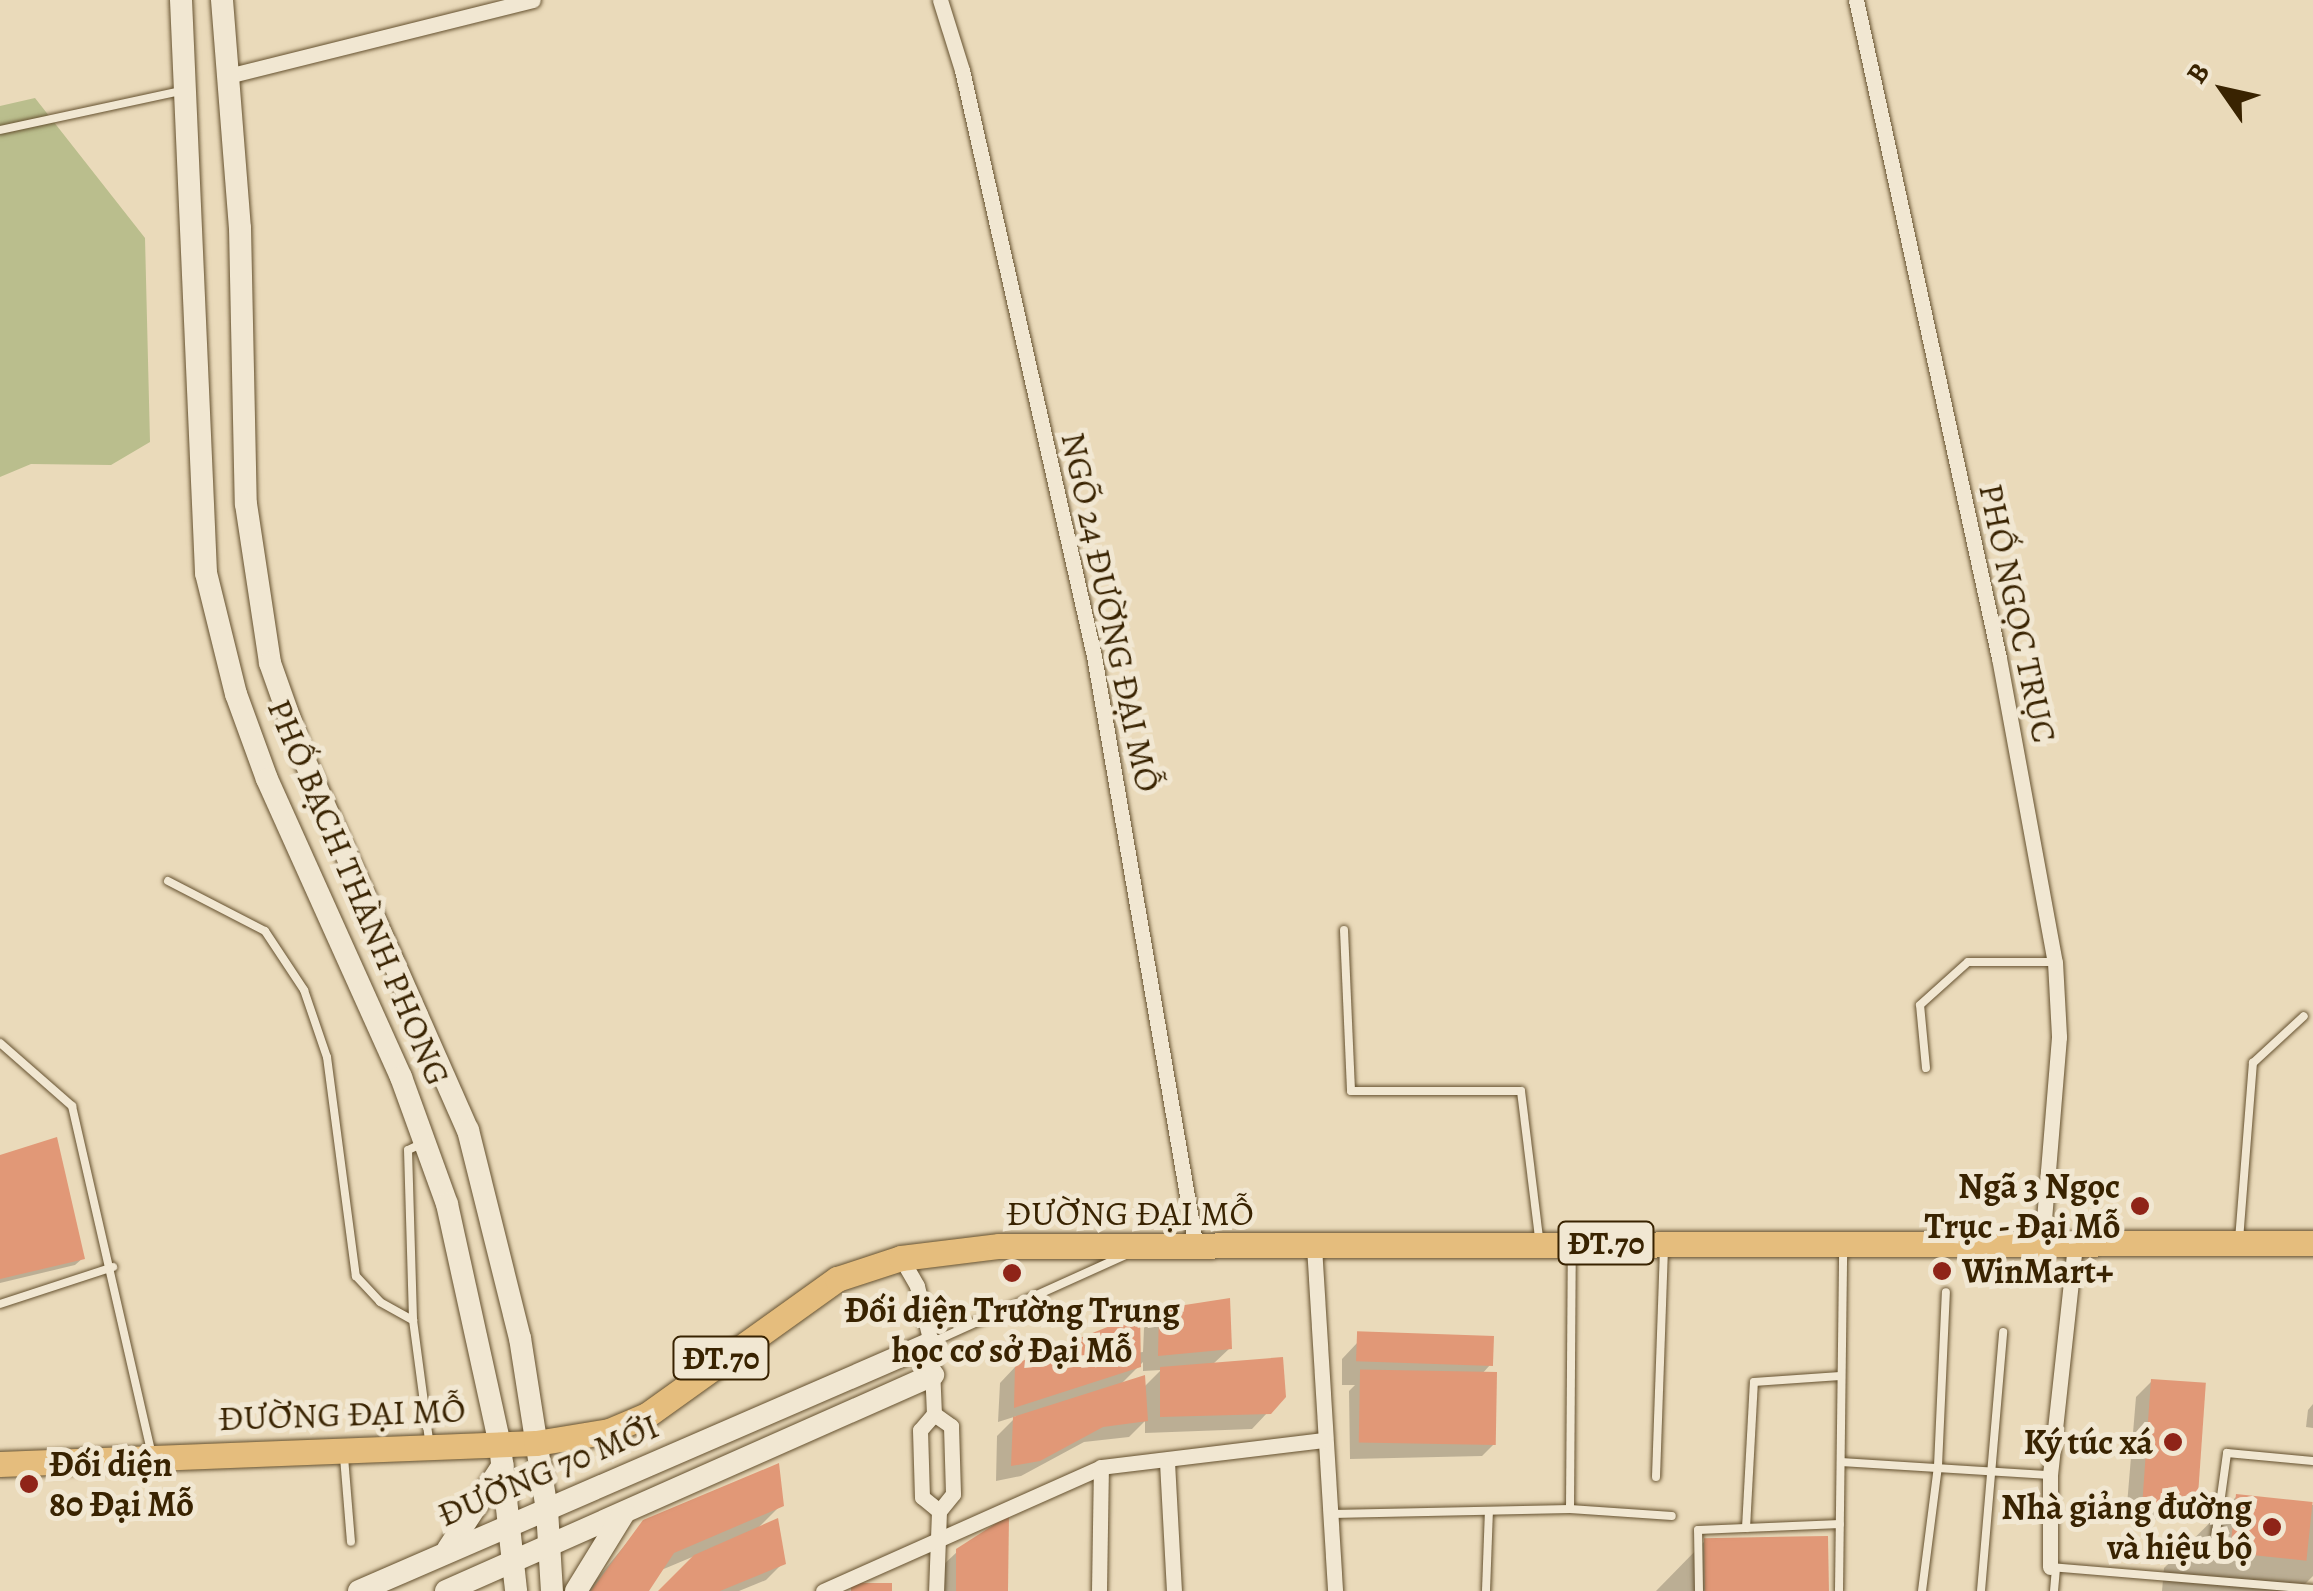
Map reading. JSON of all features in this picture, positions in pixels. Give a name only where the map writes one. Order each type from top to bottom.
[{"type":"main road","name":"PHỐ BẠCH THÀNH PHONG","points":[[180,0],[189,89],[206,572],[236,694],[268,779],[427,1138],[502,1455],[516,1561],[516,1591]]},
{"type":"main road","name":"PHỐ BẠCH THÀNH PHONG","points":[[222,0],[232,74],[252,568],[270,663],[304,759],[468,1130],[520,1338],[548,1510],[552,1591]]},
{"type":"main road","points":[[206,572],[252,568]]},
{"type":"main road","name":"ĐƯỜNG ĐẠI MỖ","points":[[0,1464],[430,1445],[502,1455],[536,1443],[610,1431],[647,1415],[837,1279],[901,1258],[999,1246],[1195,1242],[1314,1246],[1540,1242],[2076,1246],[2313,1243]]},
{"type":"main road","name":"ĐƯỜNG 70 MỚI","points":[[359,1591],[510,1522],[548,1510],[931,1343]]},
{"type":"main road","name":"ĐƯỜNG 70 MỚI","points":[[446,1591],[932,1375]]},
{"type":"main road","points":[[446,1552],[502,1455]]},
{"type":"main road","points":[[576,1591],[625,1512]]},
{"type":"street","points":[[232,74],[494,5],[533,0]]},
{"type":"street","name":"NGÕ 24 ĐƯỜNG ĐẠI MỖ","points":[[940,0],[962,70],[1094,656],[1195,1242]]},
{"type":"street","name":"PHỐ NGỌC TRỤC","points":[[1856,0],[1886,165],[1995,638],[2055,962],[2059,1037],[2042,1245]]},
{"type":"street","points":[[1314,1246],[1335,1591]]},
{"type":"street","points":[[2053,1568],[2050,1476],[2076,1246]]},
{"type":"street","points":[[901,1258],[917,1286],[931,1343],[934,1414],[920,1430],[922,1497],[938,1512]]},
{"type":"street","points":[[934,1414],[950,1426],[953,1494],[938,1512],[936,1591]]},
{"type":"street","points":[[822,1591],[1101,1467],[1324,1440]]},
{"type":"street","points":[[1166,1462],[1174,1591]]},
{"type":"street","points":[[1099,1591],[1101,1467]]},
{"type":"lane","points":[[0,130],[189,89]]},
{"type":"lane","points":[[168,880],[266,932],[304,990],[326,1058],[356,1276],[380,1302],[413,1320]]},
{"type":"lane","points":[[1344,930],[1351,1090],[1522,1091],[1540,1242]]},
{"type":"lane","points":[[1926,1068],[1920,1005],[1968,962],[2055,962]]},
{"type":"lane","points":[[2238,1245],[2254,1063],[2304,1016]]},
{"type":"lane","points":[[0,1043],[72,1106],[113,1268],[152,1456]]},
{"type":"lane","points":[[427,1138],[408,1150],[413,1320],[430,1445]]},
{"type":"lane","points":[[1656,1477],[1664,1242]]},
{"type":"lane","points":[[1840,1591],[1843,1242]]},
{"type":"lane","points":[[1570,1509],[1572,1243]]},
{"type":"lane","points":[[931,1343],[1150,1244]]},
{"type":"lane","points":[[0,1304],[113,1268]]},
{"type":"lane","points":[[1922,1591],[1938,1466],[1946,1292]]},
{"type":"lane","points":[[1981,1591],[2003,1332]]},
{"type":"lane","points":[[1746,1528],[1754,1382],[1840,1376]]},
{"type":"lane","points":[[344,1449],[351,1542]]},
{"type":"lane","points":[[2214,1547],[2226,1452],[2313,1461]]},
{"type":"lane","points":[[1840,1462],[2050,1476]]},
{"type":"lane","points":[[1332,1514],[1570,1509],[1672,1516]]},
{"type":"lane","points":[[1486,1591],[1490,1511]]},
{"type":"lane","points":[[1699,1591],[1698,1530],[1840,1524]]},
{"type":"lane","points":[[2054,1591],[2053,1568],[2313,1588]]},
{"type":"green space","points":[[35,98],[145,238],[150,442],[111,465],[31,464],[0,477],[0,106]]},
{"type":"building","points":[[57,1137],[85,1259],[0,1279],[0,1155]]},
{"type":"building","points":[[1230,1298],[1232,1349],[1158,1356],[1159,1309]]},
{"type":"building","points":[[1140,1314],[1141,1367],[1014,1408],[1015,1364]]},
{"type":"building","points":[[1357,1331],[1494,1336],[1493,1366],[1356,1361]]},
{"type":"building","points":[[1283,1357],[1286,1397],[1271,1414],[1160,1417],[1160,1367]]},
{"type":"building","points":[[1360,1370],[1497,1372],[1496,1445],[1359,1443]]},
{"type":"building","points":[[1145,1375],[1148,1421],[1103,1427],[1040,1461],[1011,1466],[1013,1417]]},
{"type":"building","name":"Ký túc xá","points":[[2151,1379],[2206,1383],[2197,1506],[2142,1502]]},
{"type":"building","points":[[779,1463],[784,1506],[674,1553],[649,1591],[591,1591],[643,1520]]},
{"type":"building","name":"Nhà giảng đường và hiệu bộ","points":[[2236,1494],[2313,1502],[2306,1561],[2230,1553]]},
{"type":"building","points":[[1009,1515],[1008,1591],[956,1591],[956,1549]]},
{"type":"building","points":[[778,1518],[786,1564],[720,1591],[658,1591],[694,1555]]},
{"type":"building","points":[[1828,1536],[1829,1591],[1705,1591],[1704,1538]]},
{"type":"building","points":[[851,1583],[892,1583],[892,1591],[851,1591]]},
{"type":"place","name":"Ngã 3 Ngọc Trục - Đại Mỗ","points":[[2140,1206]]},
{"type":"place","name":"WinMart+","points":[[1942,1271]]},
{"type":"place","name":"Đối diện Trường Trung học cơ sở Đại Mỗ","points":[[1012,1273]]},
{"type":"place","name":"Ký túc xá","points":[[2173,1442]]},
{"type":"place","name":"Đối diện 80 Đại Mỗ","points":[[29,1484]]},
{"type":"place","name":"Nhà giảng đường và hiệu bộ","points":[[2272,1527]]}]
